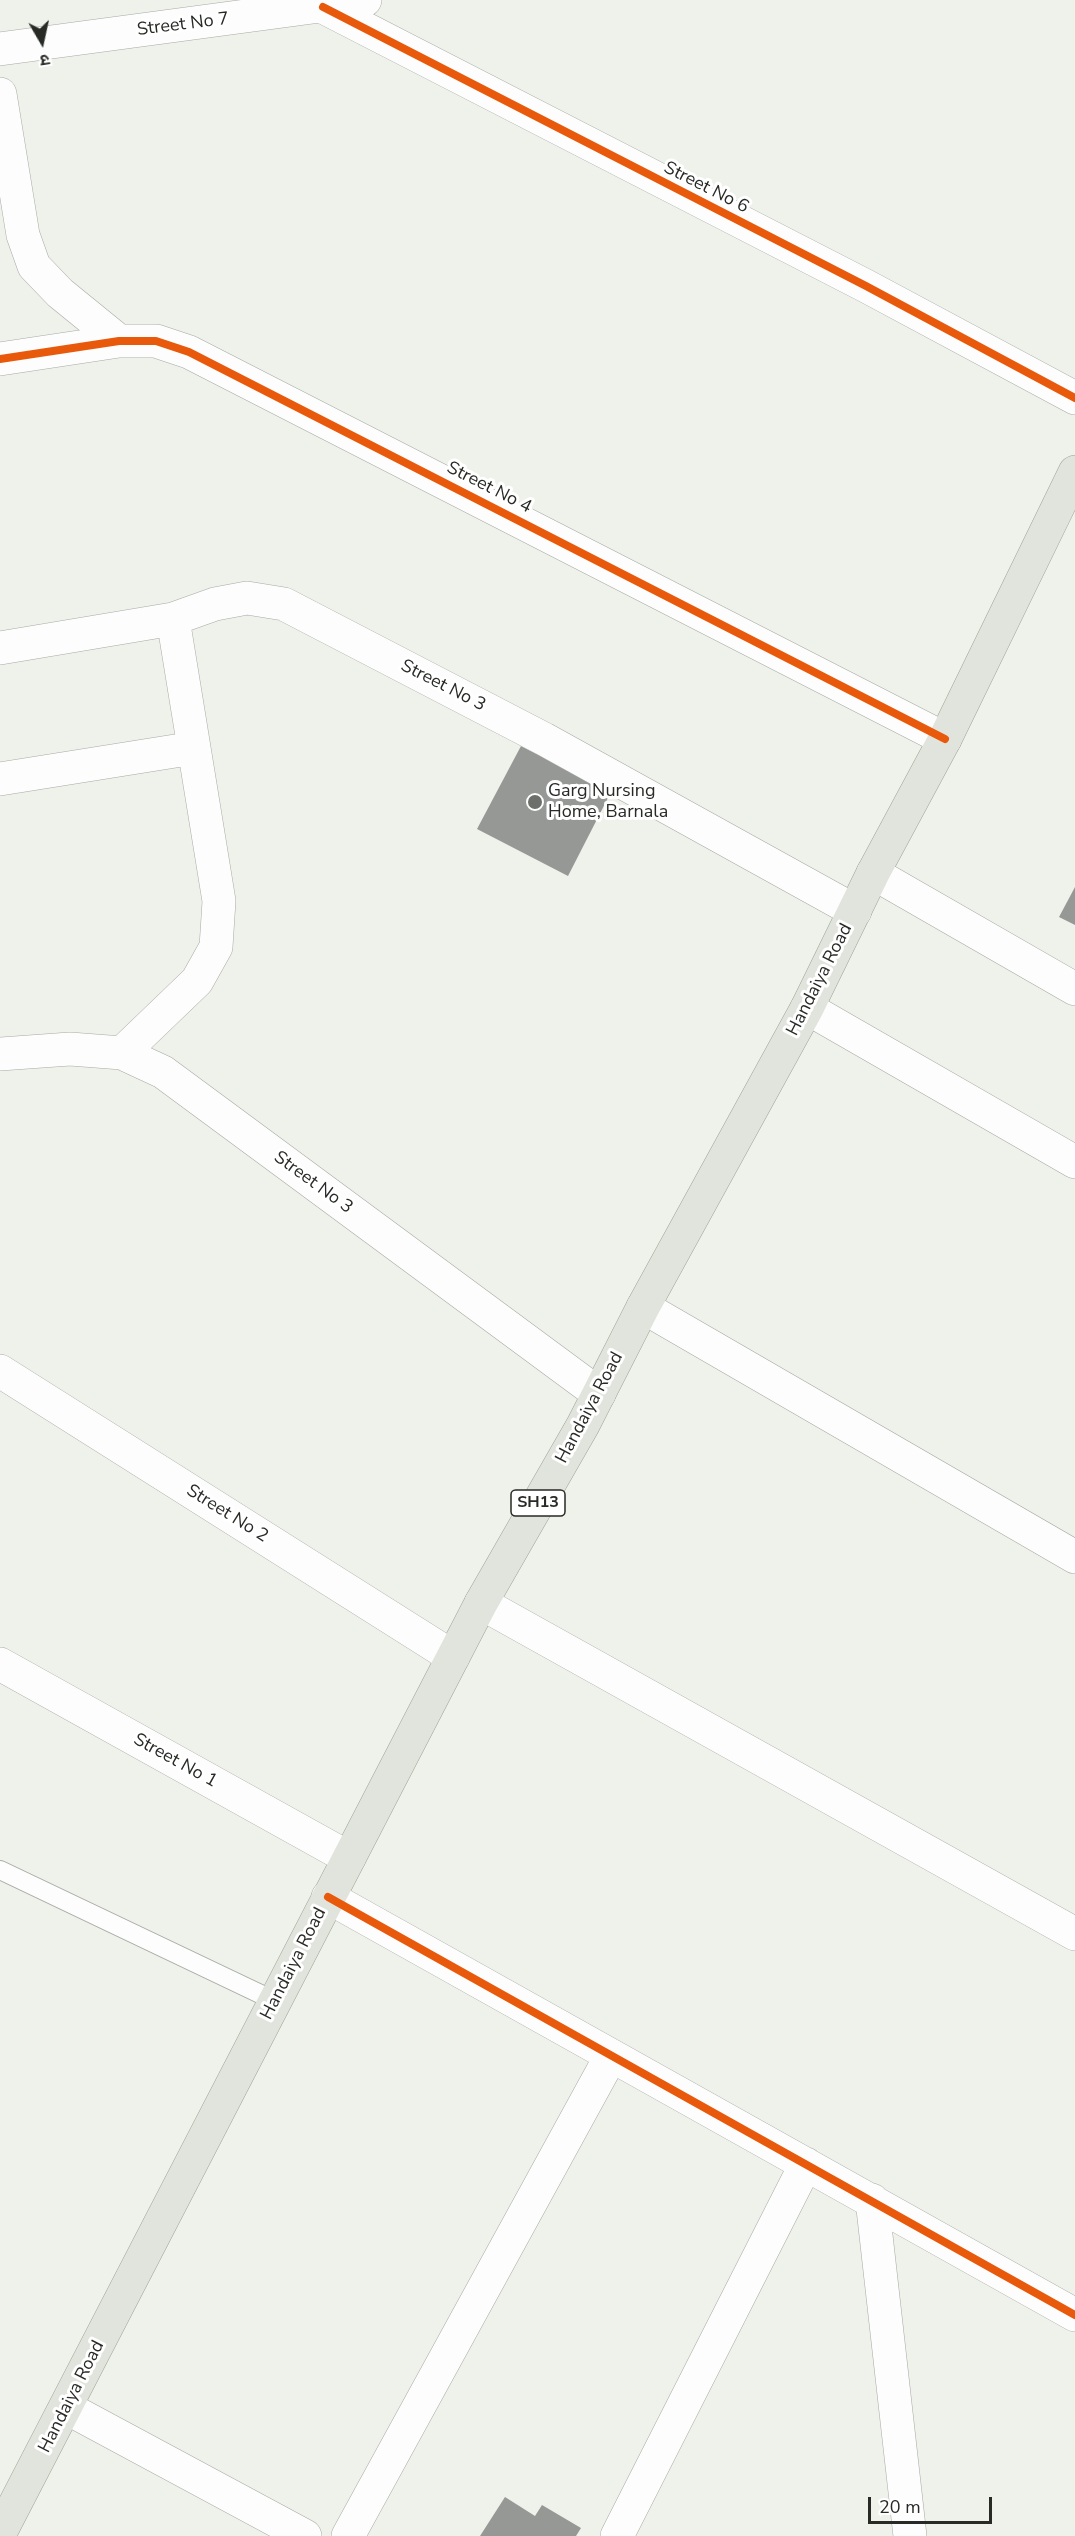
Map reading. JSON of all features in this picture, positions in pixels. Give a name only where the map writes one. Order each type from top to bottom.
[{"type":"main road","name":"Handaiya Road","points":[[0,2534],[481,1603],[599,1394],[643,1307],[807,1008],[873,873],[945,739],[1075,472]]},
{"type":"street","name":"Street No 7","points":[[0,49],[365,0]]},
{"type":"street","name":"Street No 6","points":[[322,7],[855,281],[1075,398]]},
{"type":"street","points":[[0,94],[23,235],[34,266],[60,294],[119,341]]},
{"type":"street","name":"Street No 4","points":[[0,360],[119,341],[156,341],[189,352],[945,739]]},
{"type":"street","name":"Street No 3","points":[[0,648],[173,619],[215,604],[247,598],[284,604],[544,739],[855,911]]},
{"type":"street","points":[[122,1053],[196,981],[216,946],[219,901],[173,619]]},
{"type":"street","points":[[0,779],[194,748]]},
{"type":"street","points":[[873,873],[1075,989]]},
{"type":"street","points":[[807,1008],[1075,1162]]},
{"type":"street","name":"Street No 3","points":[[0,1054],[70,1049],[122,1053],[163,1072],[599,1394]]},
{"type":"street","points":[[643,1307],[1075,1557]]},
{"type":"street","name":"Street No 2","points":[[0,1371],[453,1657]]},
{"type":"street","points":[[481,1603],[1075,1934]]},
{"type":"street","name":"Street No 1","points":[[0,1664],[349,1858]]},
{"type":"street","points":[[328,1897],[1075,2315]]},
{"type":"street","points":[[348,2536],[611,2056]]},
{"type":"street","points":[[617,2536],[806,2164]]},
{"type":"street","points":[[872,2200],[910,2536]]},
{"type":"street","points":[[67,2408],[305,2536]]},
{"type":"lane","points":[[0,1870],[275,2001]]},
{"type":"building","points":[[521,746],[611,792],[568,876],[477,829]]},
{"type":"building","points":[[1075,887],[1075,925],[1059,917]]},
{"type":"building","points":[[505,2497],[535,2516],[542,2505],[581,2528],[576,2536],[480,2536]]},
{"type":"cycle path","points":[[323,7],[866,286],[1075,398]]},
{"type":"cycle path","points":[[0,359],[119,341],[156,341],[189,352],[945,739]]},
{"type":"cycle path","points":[[328,1897],[1075,2315]]},
{"type":"place","name":"Garg Nursing Home, Barnala","points":[[535,802]]}]
